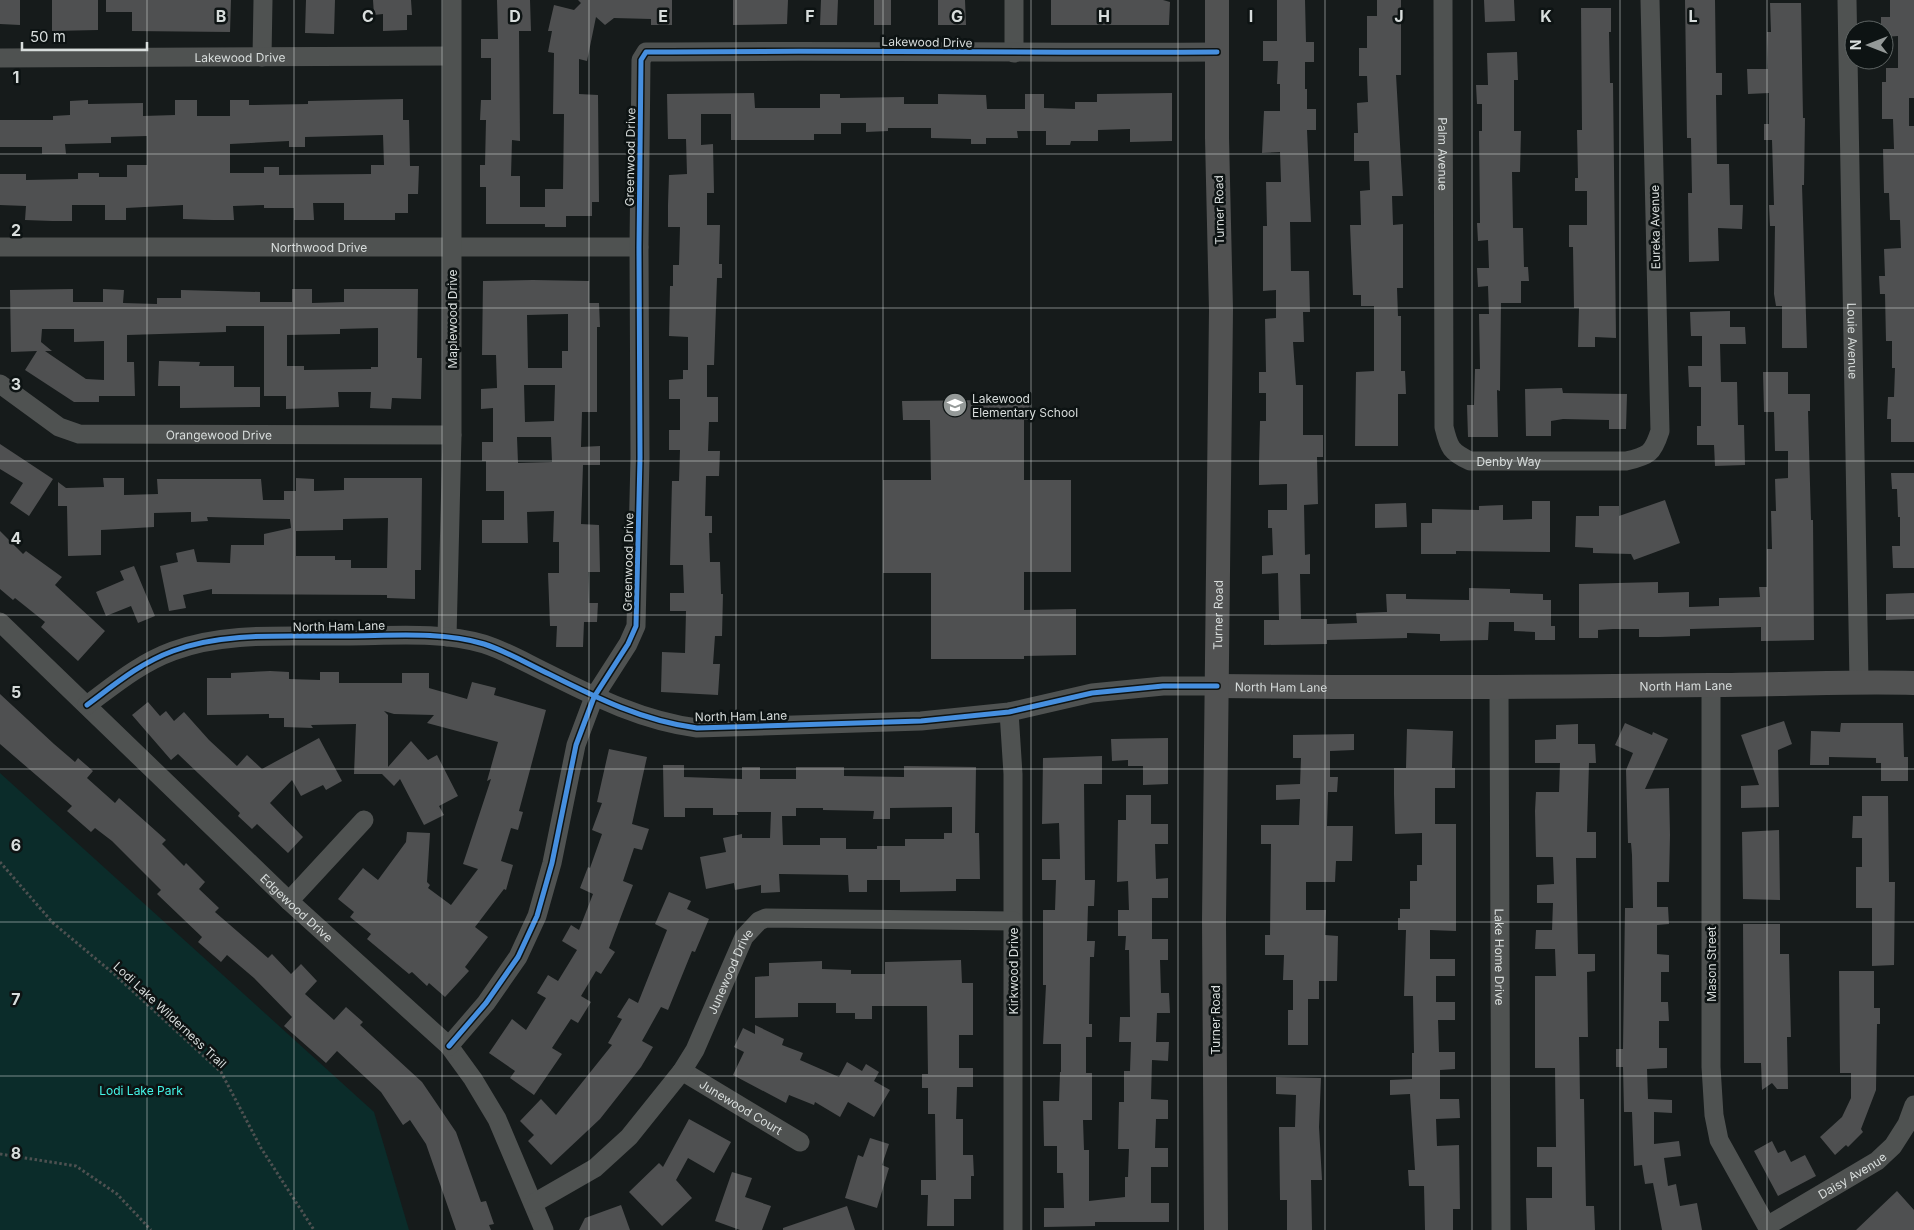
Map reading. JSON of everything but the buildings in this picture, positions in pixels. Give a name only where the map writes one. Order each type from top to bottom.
[{"type":"main road","name":"Turner Road","points":[[1216,1230],[1214,921],[1221,310],[1217,0]]},
{"type":"main road","name":"North Ham Lane","points":[[1217,686],[1392,688],[1859,682],[1914,683]]},
{"type":"street","points":[[262,57],[263,0]]},
{"type":"street","name":"Maplewood Drive","points":[[447,637],[452,435],[452,0]]},
{"type":"street","points":[[1014,0],[1014,53]]},
{"type":"street","name":"Palm Avenue","points":[[1443,0],[1443,308]]},
{"type":"street","name":"Eureka Avenue","points":[[1650,0],[1660,431],[1650,452]]},
{"type":"street","name":"Louie Avenue","points":[[1847,0],[1859,682]]},
{"type":"street","name":"Lakewood Drive","points":[[641,60],[646,52],[814,50],[1014,53],[1217,52]]},
{"type":"street","name":"Lakewood Drive","points":[[0,58],[451,56]]},
{"type":"street","name":"Greenwood Drive","points":[[448,1046],[486,1003],[518,958],[537,916],[552,863],[576,745],[594,697],[628,644],[636,626],[640,458],[639,247],[641,60]]},
{"type":"street","name":"Northwood Drive","points":[[0,247],[639,247]]},
{"type":"street","name":"Denby Way","points":[[1443,308],[1444,427],[1448,444],[1455,454],[1470,461],[1626,461],[1643,458],[1650,452]]},
{"type":"street","name":"Orangewood Drive","points":[[0,384],[59,427],[79,434],[452,435]]},
{"type":"street","name":"Edgewood Drive","points":[[0,622],[289,901],[448,1046],[473,1079],[497,1119],[544,1230]]},
{"type":"street","name":"North Ham Lane","points":[[87,705],[134,670],[172,651],[202,643],[253,637],[447,637],[483,644],[594,697],[667,724],[697,728],[921,721],[1009,712],[1092,693],[1163,686],[1217,686]]},
{"type":"street","name":"Mason Street","points":[[1711,685],[1710,1067],[1714,1115],[1719,1140],[1768,1228]]},
{"type":"street","name":"Lake Home Drive","points":[[1499,686],[1502,1230]]},
{"type":"street","name":"Kirkwood Drive","points":[[1009,712],[1013,774],[1013,1230]]},
{"type":"street","points":[[289,901],[364,820]]},
{"type":"street","name":"Junewood Drive","points":[[534,1203],[596,1168],[629,1137],[682,1071],[695,1050],[744,937],[758,921],[766,918],[1013,921]]},
{"type":"street","name":"Junewood Court","points":[[682,1071],[800,1142]]},
{"type":"street","name":"Daisy Avenue","points":[[1768,1228],[1877,1161],[1893,1146],[1907,1124],[1914,1105]]},
{"type":"path","points":[[0,1154],[76,1166],[117,1194],[151,1230]]},
{"type":"green space","name":"Lodi Lake Park","points":[[0,773],[374,1112],[409,1230],[0,1230]]},
{"type":"cycle path","points":[[449,1046],[486,1003],[518,957],[537,916],[552,863],[576,745],[594,697],[628,644],[636,626],[640,458],[639,247],[641,60],[646,52],[1217,52]]},
{"type":"cycle path","points":[[87,705],[138,668],[173,651],[214,640],[258,636],[415,635],[467,640],[500,650],[585,692],[639,714],[677,725],[697,728],[921,721],[1009,712],[1092,693],[1163,686],[1217,686]]},
{"type":"place","name":"Lakewood Elementary School","points":[[955,405]]}]
